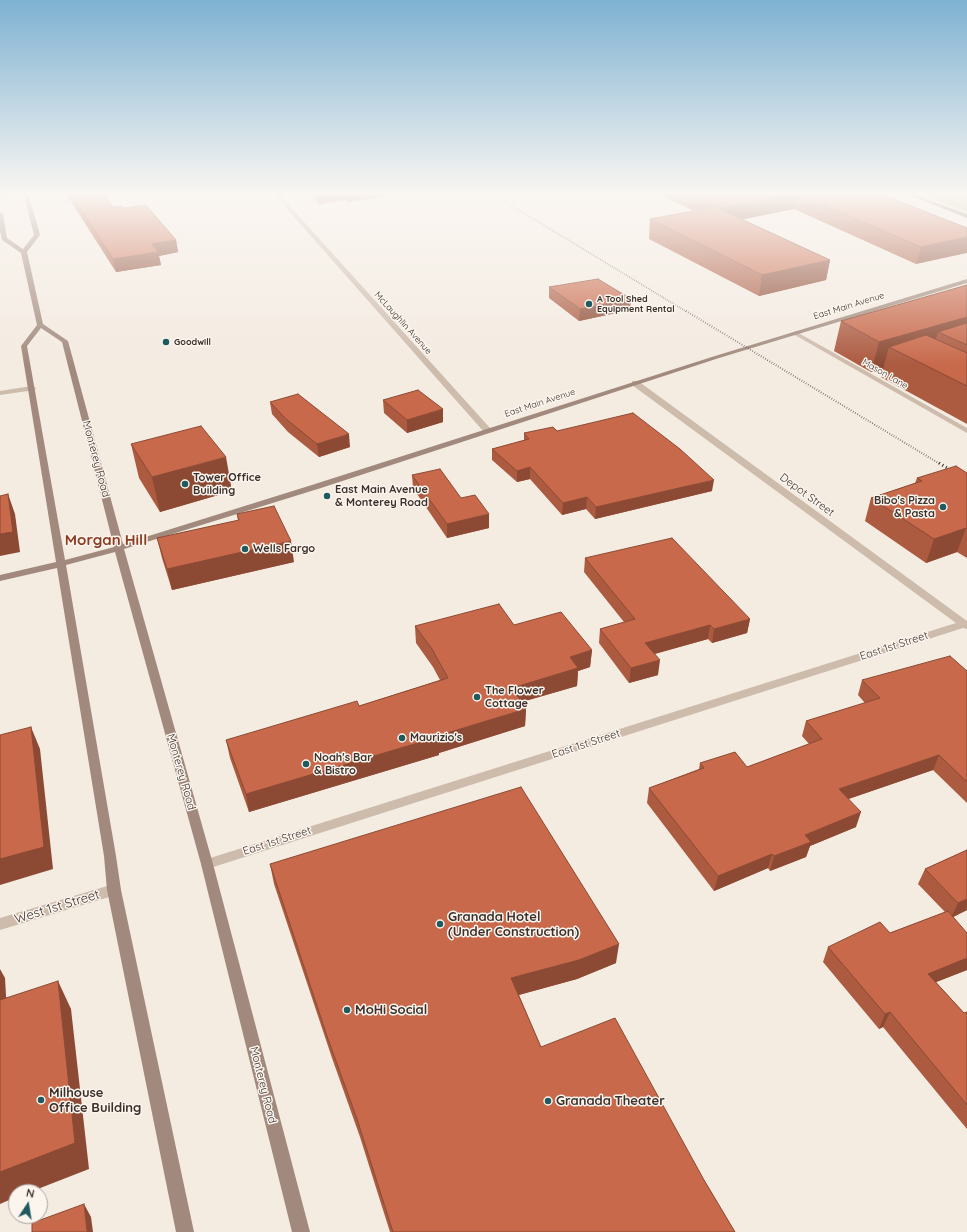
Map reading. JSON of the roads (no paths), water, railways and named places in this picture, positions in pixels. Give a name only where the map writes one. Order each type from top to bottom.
[{"type":"main road","points":[[20,249],[24,252],[40,325],[24,346],[110,856],[114,890],[185,1232]]},
{"type":"main road","name":"East Main Avenue","points":[[0,578],[120,548],[318,486],[635,383],[967,281]]},
{"type":"main road","name":"Monterey Road","points":[[40,325],[65,341],[207,864],[301,1232]]},
{"type":"street","name":"McLaughlin Avenue","points":[[325,249],[487,430]]},
{"type":"street","name":"Mason Lane","points":[[795,333],[874,375],[967,431]]},
{"type":"street","name":"Depot Street","points":[[635,383],[966,625]]},
{"type":"street","points":[[0,393],[32,388]]},
{"type":"street","name":"East 1st Street","points":[[207,864],[966,625]]},
{"type":"street","name":"West 1st Street","points":[[0,924],[114,890]]},
{"type":"railway","points":[[584,249],[687,312]]},
{"type":"railway","points":[[686,311],[940,464]]},
{"type":"railway","points":[[939,463],[967,480]]},
{"type":"place","name":"A Tool Shed Equipment Rental","points":[[589,304]]},
{"type":"place","name":"Goodwill","points":[[166,342]]},
{"type":"place","name":"Tower Office Building","points":[[185,484]]},
{"type":"place","name":"East Main Avenue & Monterey Road","points":[[327,496]]},
{"type":"place","name":"Bibo's Pizza & Pasta","points":[[943,507]]},
{"type":"place","name":"Wells Fargo","points":[[245,549]]},
{"type":"place","name":"The Flower Cottage","points":[[477,697]]},
{"type":"place","name":"Maurizio's","points":[[402,738]]},
{"type":"place","name":"Noah's Bar & Bistro","points":[[306,764]]},
{"type":"place","name":"Granada Hotel (Under Construction)","points":[[440,924]]},
{"type":"place","name":"MoHi Social","points":[[347,1010]]},
{"type":"place","name":"Milhouse Office Building","points":[[41,1100]]},
{"type":"place","name":"Granada Theater","points":[[548,1101]]},
{"type":"district","name":"Morgan Hill","points":[[106,540]]}]
